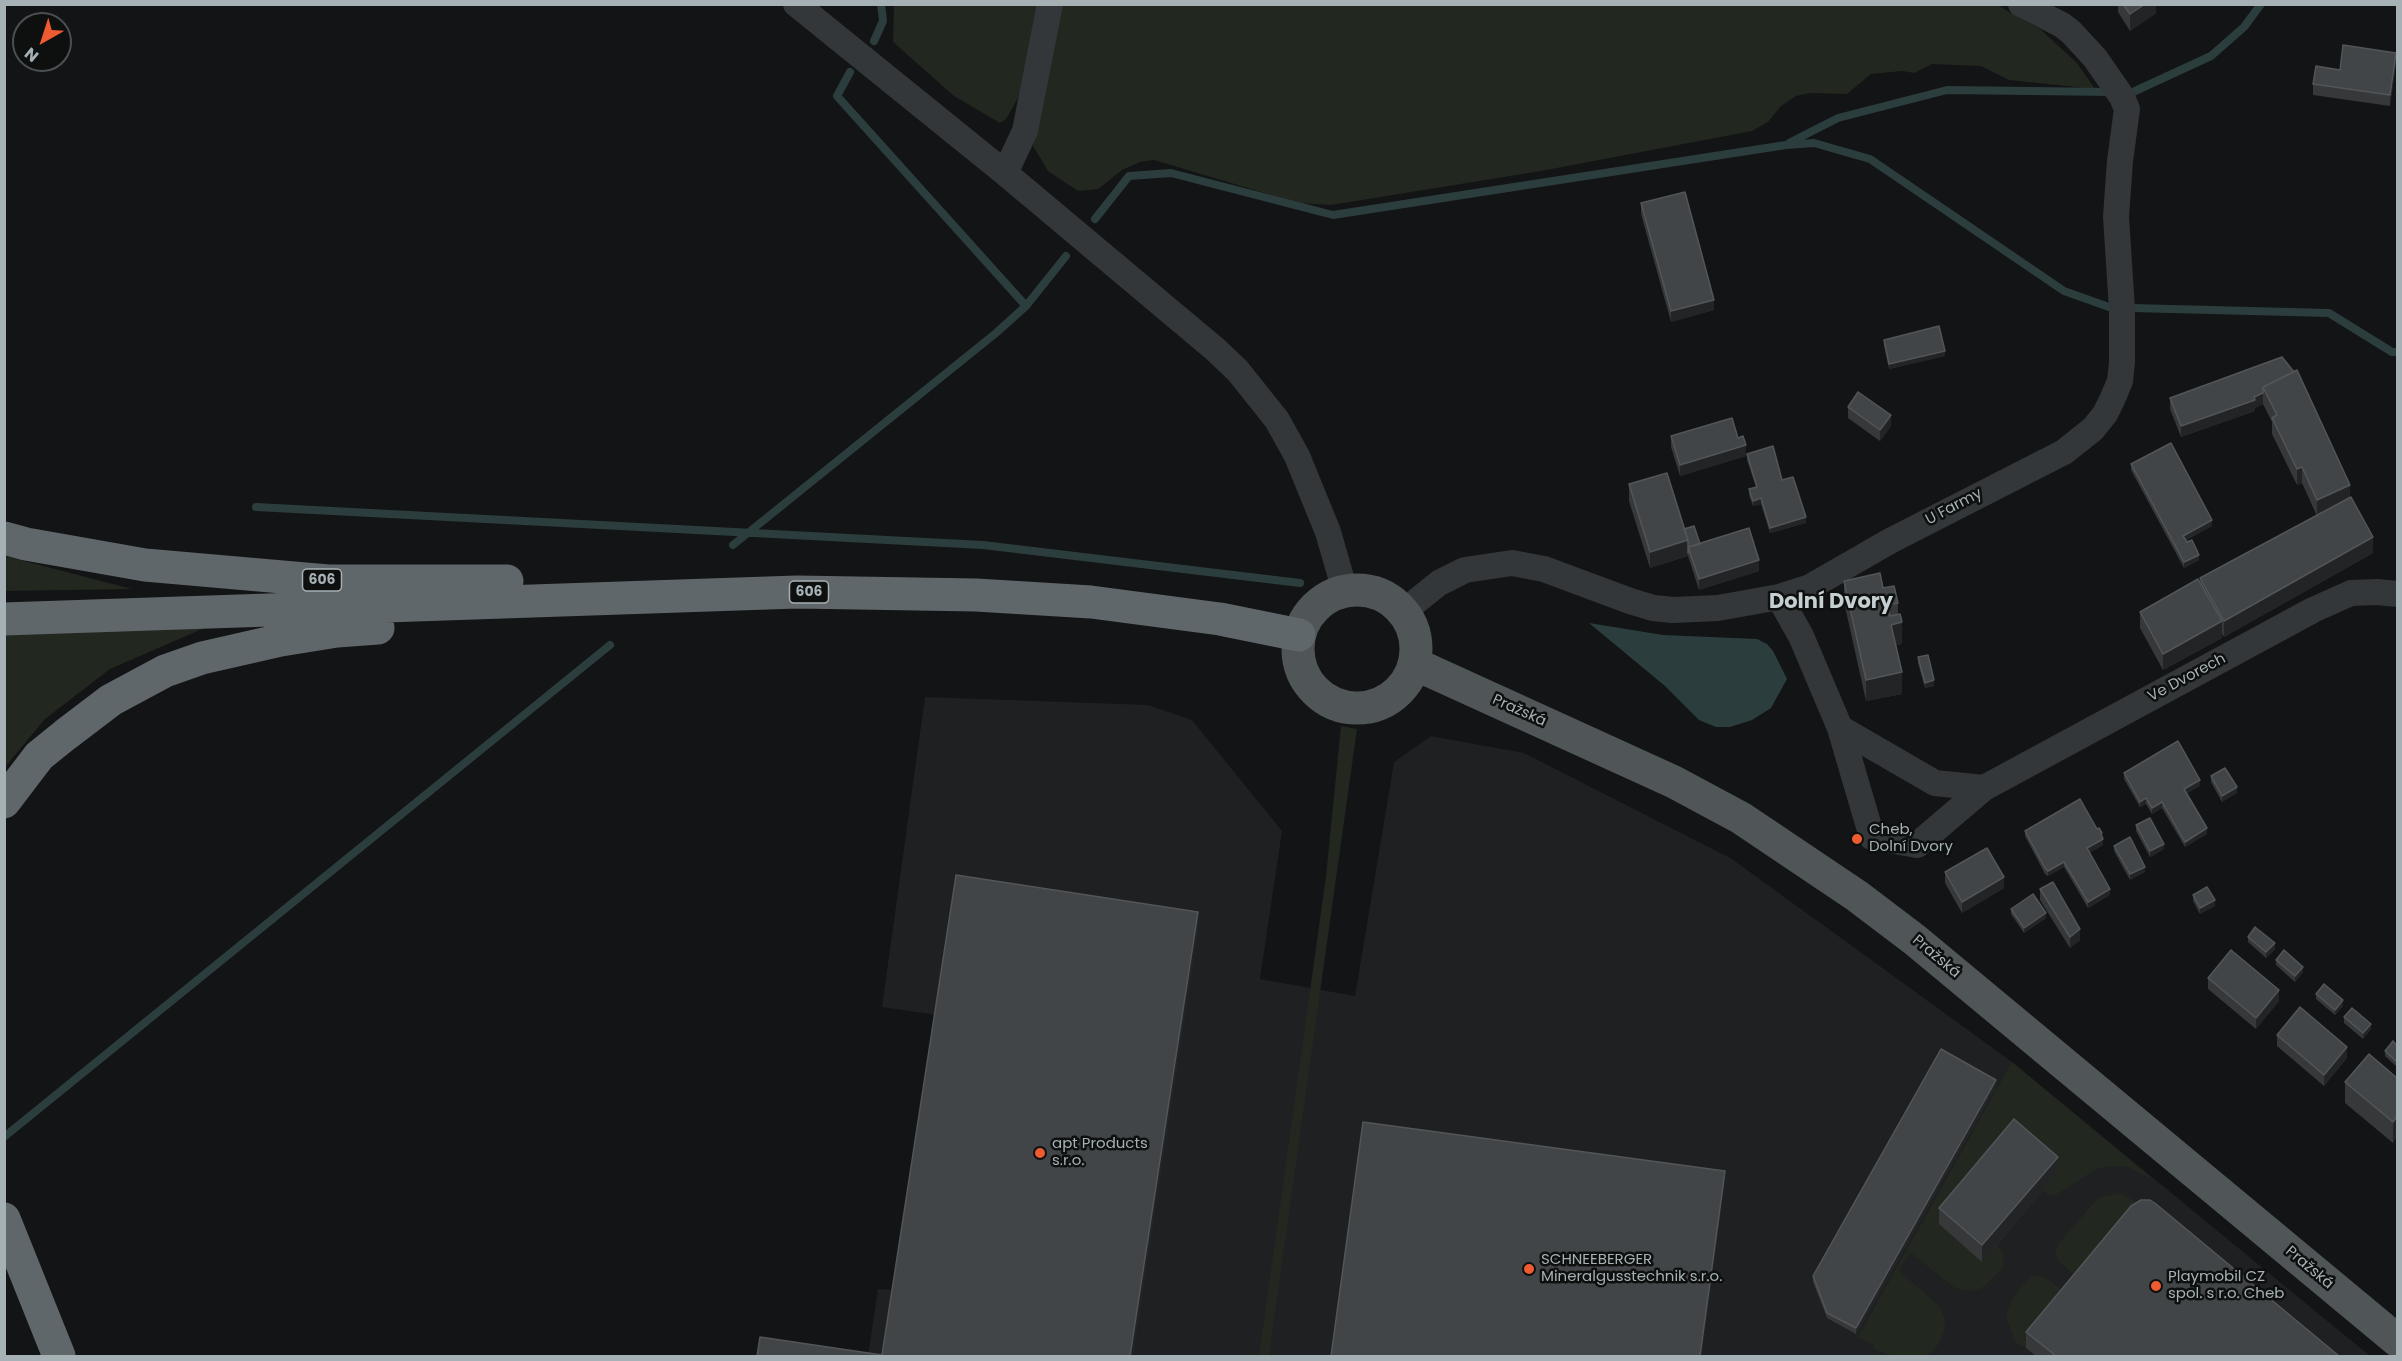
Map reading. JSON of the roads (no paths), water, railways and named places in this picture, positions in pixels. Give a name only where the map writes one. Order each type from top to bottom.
[{"type":"highway","name":"606","points":[[4,538],[145,565],[328,581],[509,582],[570,586],[642,599]]},
{"type":"highway","name":"606","points":[[4,619],[797,592],[976,595],[1091,602],[1220,619],[1299,635]]},
{"type":"highway","points":[[4,802],[39,756],[111,700],[165,671],[202,658],[281,640],[337,631],[450,624],[642,599]]},
{"type":"highway","points":[[4,1219],[59,1356]]},
{"type":"highway","points":[[4,1276],[36,1356]]},
{"type":"main road","points":[[1361,590],[1377,593],[1391,601],[1403,612],[1412,628],[1416,645],[1415,664],[1409,678],[1389,700],[1375,706],[1358,709],[1341,707],[1325,700],[1311,687],[1301,671],[1297,653],[1299,635],[1305,619],[1315,606],[1345,591],[1361,590]]},
{"type":"main road","name":"Pražská","points":[[1415,664],[1674,782],[1741,818],[1857,896],[1924,947],[2397,1341]]},
{"type":"street","points":[[796,4],[1005,173],[1216,350],[1255,391],[1277,420],[1297,456],[1328,532],[1345,591]]},
{"type":"street","points":[[1005,173],[1025,130],[1050,4]]},
{"type":"street","name":"U Farmy","points":[[1403,612],[1439,583],[1465,570],[1512,563],[1544,569],[1653,608],[1705,610],[1779,597],[1810,586],[1890,541],[2064,452],[2093,429],[2105,414],[2120,381],[2122,309],[2116,218],[2127,109],[2122,97],[2095,58],[2072,32],[2021,4]]},
{"type":"street","name":"Ve Dvorech","points":[[1779,597],[1801,636],[1840,728],[1872,837],[1917,845],[1984,788],[2313,610],[2351,593],[2397,594]]},
{"type":"street","points":[[1840,728],[1935,783],[1984,788]]},
{"type":"waterway","points":[[874,41],[883,21],[881,4]]},
{"type":"waterway","points":[[2125,92],[2133,92],[2211,56],[2244,27],[2261,4]]},
{"type":"waterway","points":[[850,72],[837,96],[1026,306]]},
{"type":"waterway","points":[[1789,143],[1838,118],[1947,90],[2113,92]]},
{"type":"waterway","points":[[1095,219],[1129,176],[1171,173],[1333,215],[1786,145],[1814,143],[1870,159],[2064,291],[2109,307]]},
{"type":"waterway","points":[[733,545],[996,333],[1026,306],[1066,256]]},
{"type":"waterway","points":[[2132,308],[2329,313],[2392,352],[2398,352]]},
{"type":"waterway","points":[[256,507],[983,545],[1300,583]]},
{"type":"waterway","points":[[4,1137],[610,645]]},
{"type":"place","name":"Cheb, Dolní Dvory","points":[[1857,839]]},
{"type":"place","name":"apt Products s.r.o.","points":[[1040,1153]]},
{"type":"place","name":"SCHNEEBERGER Mineralgusstechnik s.r.o.","points":[[1529,1269]]},
{"type":"place","name":"Playmobil CZ spol. s r.o. Cheb","points":[[2156,1286]]},
{"type":"district","name":"Dolní Dvory","points":[[1831,603]]}]
